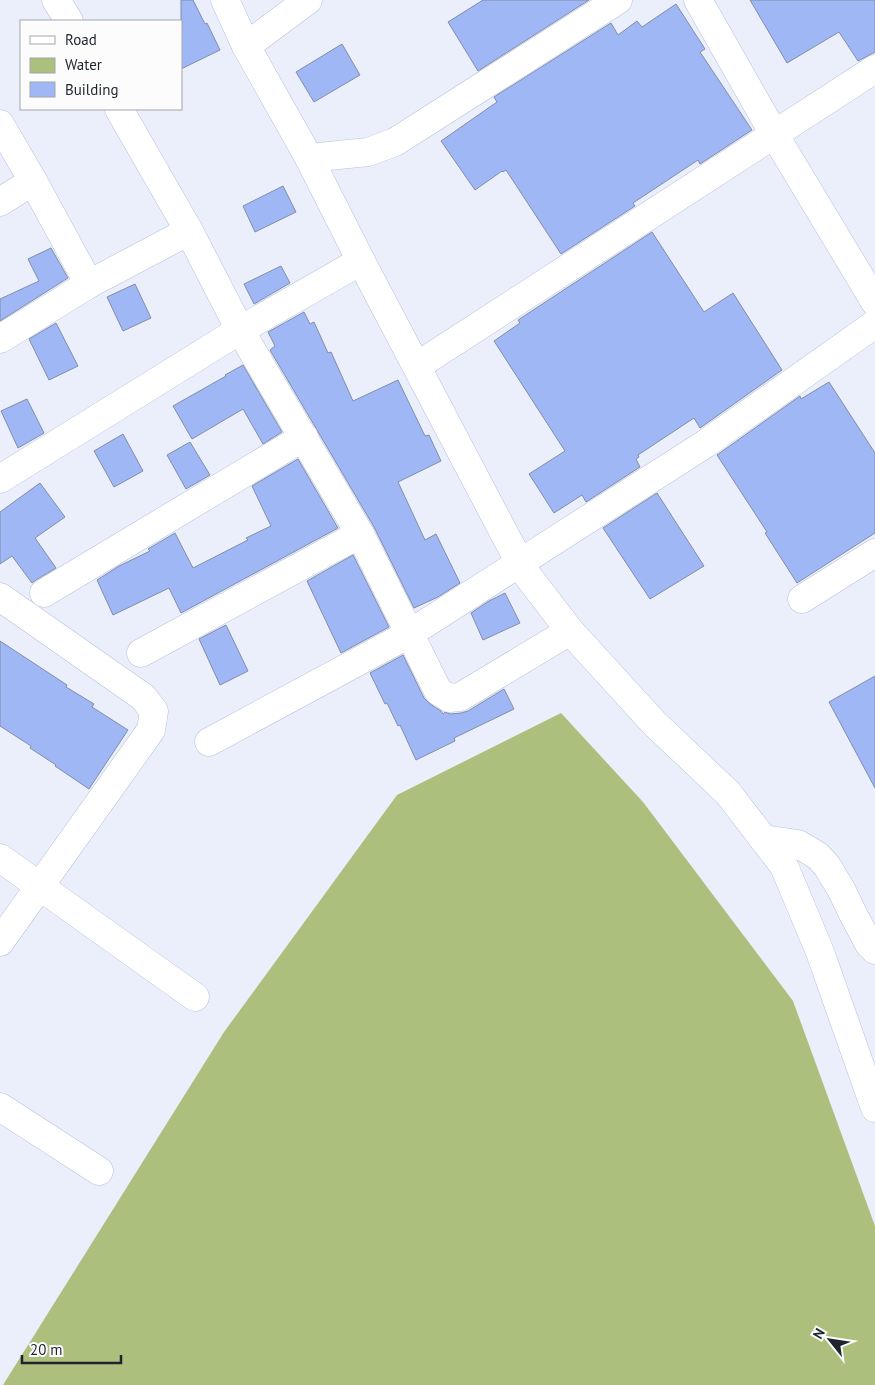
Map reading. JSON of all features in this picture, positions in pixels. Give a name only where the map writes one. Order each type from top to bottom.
[{"type":"street","points":[[56,0],[68,20]]},
{"type":"street","points":[[225,0],[246,46],[310,158],[361,261],[520,564],[570,631],[654,723],[728,793],[784,866],[820,952],[867,1051],[875,1108]]},
{"type":"street","points":[[246,46],[308,0]]},
{"type":"street","points":[[310,158],[368,152],[395,142],[618,0]]},
{"type":"street","points":[[698,0],[774,134],[875,302]]},
{"type":"street","points":[[417,366],[875,69]]},
{"type":"street","points":[[120,110],[189,231],[240,330],[360,534],[438,691],[448,698],[460,697],[570,631]]},
{"type":"street","points":[[0,124],[89,284]]},
{"type":"street","points":[[0,202],[33,181]]},
{"type":"street","points":[[0,339],[89,284],[189,231]]},
{"type":"street","points":[[0,479],[240,330],[361,261]]},
{"type":"street","points":[[209,742],[409,634],[705,444],[875,324]]},
{"type":"street","points":[[44,593],[304,437]]},
{"type":"street","points":[[141,653],[360,534]]},
{"type":"street","points":[[802,600],[875,552]]},
{"type":"street","points":[[0,598],[143,696],[154,711],[151,730],[0,942]]},
{"type":"street","points":[[763,839],[798,844],[818,856],[827,866],[841,889],[865,937],[875,950]]},
{"type":"street","points":[[0,858],[195,997]]},
{"type":"street","points":[[0,1107],[100,1171]]},
{"type":"water","points":[[561,713],[643,802],[793,1001],[875,1226],[875,1385],[3,1385],[224,1032],[397,795]]},
{"type":"building","points":[[181,0],[193,0],[220,50],[182,69]]},
{"type":"building","points":[[483,0],[589,0],[478,71],[448,22]]},
{"type":"building","points":[[750,0],[875,0],[875,52],[858,61],[839,32],[787,63]]},
{"type":"building","points":[[676,4],[705,49],[700,52],[752,130],[700,164],[698,160],[633,203],[635,206],[561,254],[506,170],[475,190],[441,141],[497,102],[494,97],[611,23],[618,35],[637,21],[642,27]]},
{"type":"building","points":[[342,44],[360,75],[314,102],[296,72]]},
{"type":"building","points":[[283,186],[296,212],[255,232],[243,206]]},
{"type":"building","points":[[652,232],[704,312],[733,293],[782,370],[700,428],[694,418],[638,455],[639,457],[636,459],[640,467],[586,502],[582,495],[554,513],[529,474],[565,451],[494,341],[520,323],[518,320]]},
{"type":"building","points":[[51,248],[68,278],[0,321],[0,299],[39,281],[28,259]]},
{"type":"building","points":[[281,266],[290,283],[254,304],[244,284]]},
{"type":"building","points":[[135,284],[151,318],[123,331],[107,297]]},
{"type":"building","points":[[304,312],[310,324],[314,322],[328,353],[331,352],[353,401],[398,380],[425,436],[429,435],[441,461],[398,482],[425,540],[436,534],[460,583],[438,597],[414,608],[374,527],[270,350],[275,346],[268,332]]},
{"type":"building","points":[[56,323],[78,366],[49,380],[29,339]]},
{"type":"building","points":[[243,365],[282,432],[263,444],[243,409],[192,439],[173,406]]},
{"type":"building","points":[[829,382],[875,453],[875,533],[797,583],[765,533],[767,532],[717,455],[800,396],[801,399]]},
{"type":"building","points":[[27,399],[44,433],[18,448],[1,411]]},
{"type":"building","points":[[123,434],[143,471],[114,487],[94,451]]},
{"type":"building","points":[[190,442],[210,475],[186,489],[167,455]]},
{"type":"building","points":[[298,459],[338,528],[181,613],[169,588],[113,615],[97,580],[119,566],[150,551],[148,549],[175,533],[193,568],[248,540],[246,538],[271,526],[252,486]]},
{"type":"building","points":[[40,483],[65,517],[35,538],[56,568],[32,583],[12,556],[0,564],[0,512]]},
{"type":"building","points":[[657,493],[704,566],[650,599],[603,528]]},
{"type":"building","points":[[353,555],[389,627],[341,653],[307,581]]},
{"type":"building","points":[[505,593],[520,623],[483,640],[471,613]]},
{"type":"building","points":[[226,625],[248,671],[220,685],[199,639]]},
{"type":"building","points":[[0,641],[67,685],[66,687],[94,704],[92,707],[128,730],[89,789],[30,748],[31,746],[0,726]]},
{"type":"building","points":[[403,655],[424,698],[443,714],[445,712],[450,714],[468,711],[504,689],[514,709],[454,738],[455,741],[416,760],[400,725],[398,726],[387,703],[385,704],[370,673]]},
{"type":"building","points":[[875,676],[875,788],[829,702]]}]
